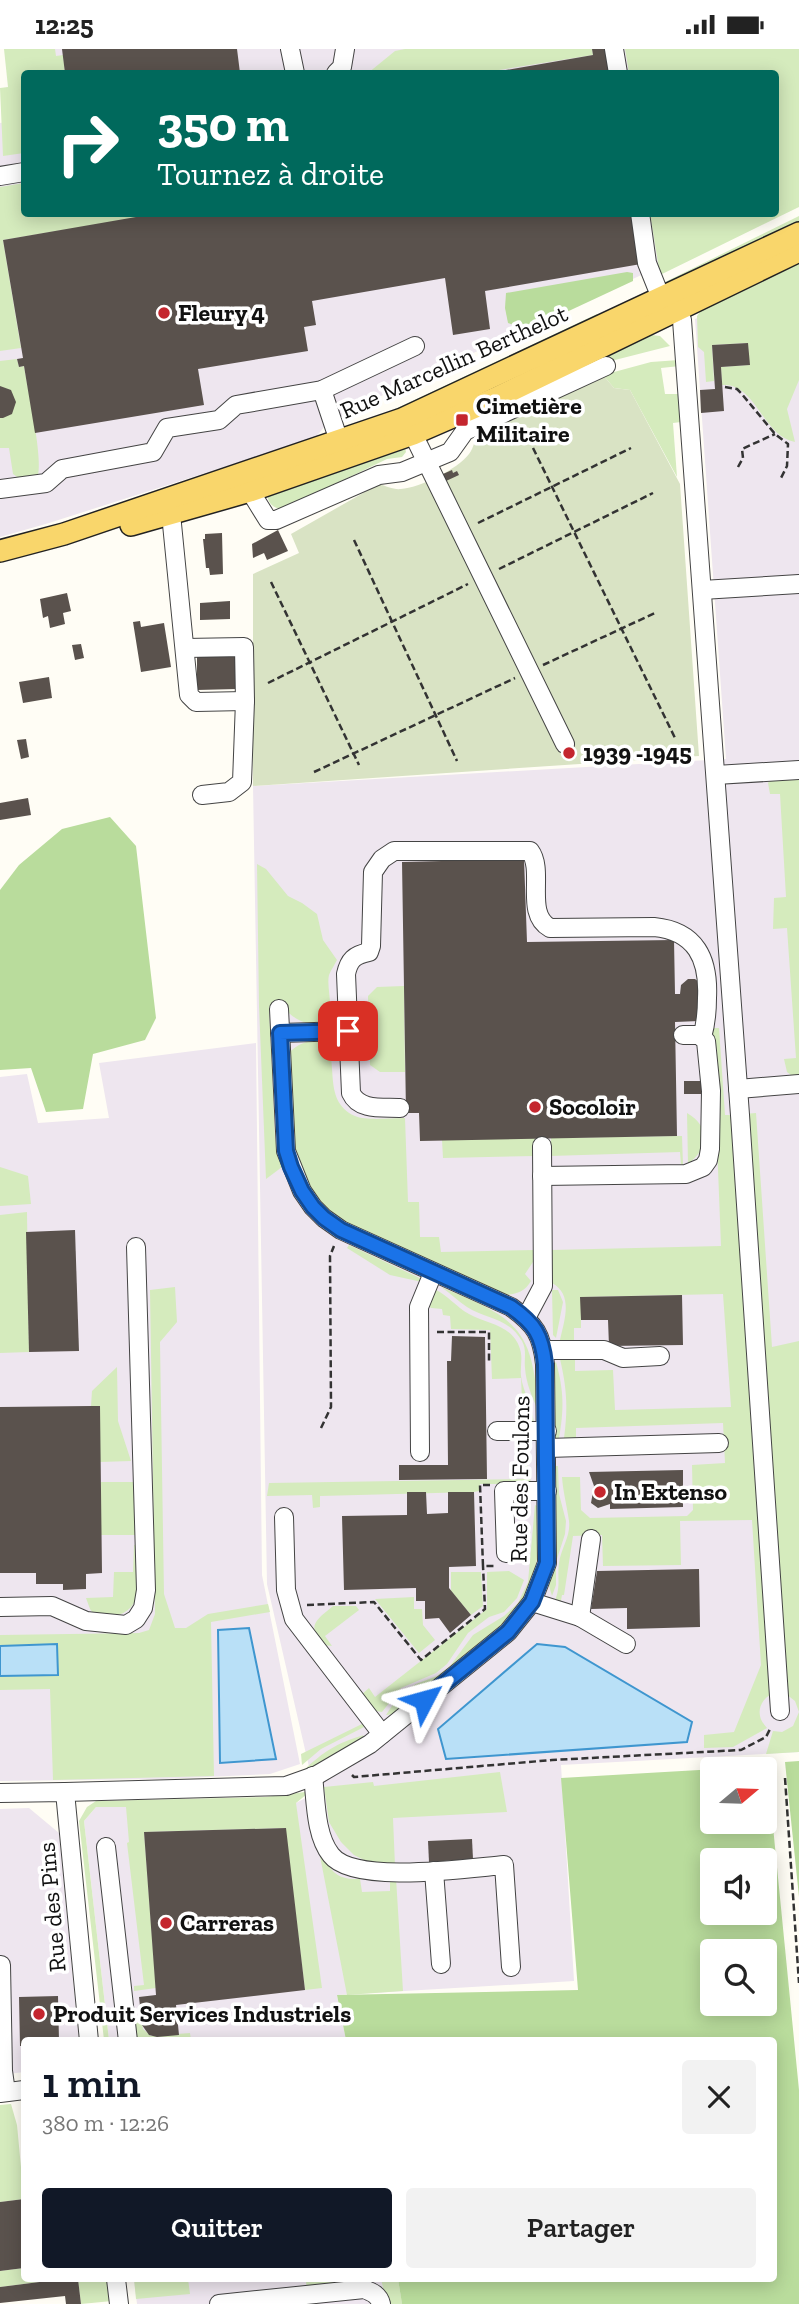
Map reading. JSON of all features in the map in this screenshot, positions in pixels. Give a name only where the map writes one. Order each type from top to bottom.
[{"type":"main road","name":"Rue Marcellin Berthelot","points":[[0,559],[250,491],[413,434],[508,391],[799,233]]},
{"type":"main road","name":"Rue Marcellin Berthelot","points":[[0,551],[64,534],[414,414],[668,304],[799,251]]},
{"type":"street","points":[[290,49],[294,70]]},
{"type":"street","points":[[339,70],[345,49]]},
{"type":"street","points":[[614,49],[618,70]]},
{"type":"street","points":[[0,176],[21,172]]},
{"type":"street","points":[[641,217],[648,263],[668,304],[682,320],[780,1711]]},
{"type":"street","points":[[0,489],[46,483],[62,469],[153,452],[167,428],[219,419],[236,405],[322,390],[415,346]]},
{"type":"street","points":[[250,491],[268,520],[276,520],[379,475],[402,472],[450,452],[465,431],[606,366]]},
{"type":"street","points":[[201,505],[226,491],[329,456],[338,450],[340,441],[322,390]]},
{"type":"street","points":[[413,434],[565,744]]},
{"type":"street","points":[[171,514],[189,695],[196,702],[245,701]]},
{"type":"street","points":[[702,590],[799,584]]},
{"type":"street","points":[[185,648],[244,647],[242,782],[229,792],[202,795]]},
{"type":"street","points":[[716,775],[799,770]]},
{"type":"street","points":[[400,1108],[365,1106],[353,1098],[346,974],[353,958],[369,952],[372,879],[376,866],[394,851],[530,851],[536,862],[536,903],[546,926],[665,928],[687,937],[695,945],[702,959],[708,985],[706,1025],[702,1037]]},
{"type":"street","name":"Rue des Foulons","points":[[0,1793],[286,1786],[313,1776],[370,1744],[508,1632],[532,1602],[547,1563],[547,1439],[544,1350],[540,1336],[526,1318],[511,1307],[341,1230],[313,1207],[302,1191],[286,1151],[279,1009]]},
{"type":"street","points":[[280,1033],[348,1031]]},
{"type":"street","points":[[542,1177],[686,1174],[703,1167],[708,1160],[710,1149],[711,1091],[706,1041],[702,1037],[683,1035]]},
{"type":"street","points":[[738,1089],[799,1084]]},
{"type":"street","points":[[526,1318],[543,1286],[542,1146]]},
{"type":"street","points":[[0,1607],[52,1605],[86,1621],[126,1625],[136,1619],[143,1608],[146,1590],[136,1247]]},
{"type":"street","points":[[420,1452],[419,1307],[433,1273]]},
{"type":"street","points":[[544,1350],[604,1350],[624,1357],[660,1356]]},
{"type":"street","points":[[497,1431],[547,1439],[719,1443]]},
{"type":"street","points":[[506,1553],[504,1491],[547,1490]]},
{"type":"street","points":[[284,1517],[286,1590],[294,1619],[382,1734]]},
{"type":"street","points":[[580,1617],[591,1539]]},
{"type":"street","points":[[532,1602],[580,1617],[626,1644]]},
{"type":"street","points":[[313,1776],[323,1837],[331,1855],[340,1862],[359,1870],[396,1873],[504,1865],[511,1967]]},
{"type":"street","name":"Rue des Pins","points":[[65,1792],[89,2037]]},
{"type":"street","points":[[106,1847],[128,2037]]},
{"type":"street","points":[[434,1871],[441,1964]]},
{"type":"street","points":[[1,1965],[3,2092],[21,2090]]},
{"type":"street","points":[[116,2282],[119,2304]]},
{"type":"street","points":[[219,2304],[365,2289],[373,2292],[381,2304]]},
{"type":"path","points":[[725,387],[732,387],[741,393],[775,434],[788,444],[787,466],[780,480]]},
{"type":"path","points":[[738,467],[743,458],[742,449],[775,434]]},
{"type":"path","points":[[533,448],[676,740]]},
{"type":"path","points":[[478,523],[631,448]]},
{"type":"path","points":[[268,683],[653,493]]},
{"type":"path","points":[[354,540],[457,761]]},
{"type":"path","points":[[271,582],[359,765]]},
{"type":"path","points":[[314,772],[655,613]]},
{"type":"path","points":[[321,1428],[331,1406],[330,1256],[341,1230]]},
{"type":"path","points":[[419,1331],[489,1332],[489,1361]]},
{"type":"path","points":[[290,1606],[374,1602],[421,1660],[485,1609],[483,1566]]},
{"type":"path","points":[[340,1762],[354,1777],[552,1760],[741,1750],[766,1737],[780,1711]]},
{"type":"path","points":[[785,1778],[799,1983]]},
{"type":"shaded area","points":[[33,49],[645,49],[648,70],[36,70]]},
{"type":"shaded area","points":[[21,120],[21,217],[671,217],[678,258],[383,395],[325,426],[315,438],[0,537],[0,123]]},
{"type":"shaded area","points":[[799,274],[799,1752],[561,1765],[574,1981],[337,1995],[345,2037],[109,2037],[84,1821],[96,1807],[296,1803],[315,1793],[267,1584],[253,786],[726,759],[695,319]]},
{"type":"shaded area","points":[[256,1043],[262,1575],[300,1764],[270,1774],[163,1779],[0,1781],[0,1077],[27,1074],[38,1123],[109,1118],[99,1063]]},
{"type":"shaded area","points":[[29,1808],[59,1833],[79,2037],[21,2037],[21,2072],[0,2075],[0,1809]]},
{"type":"shaded area","points":[[134,2282],[398,2282],[402,2304],[137,2304]]},
{"type":"green space","points":[[4,49],[55,49],[56,56],[63,55],[65,70],[21,70],[21,153],[3,156],[0,88],[8,87]]},
{"type":"green space","points":[[592,49],[593,55],[499,70],[372,70],[395,51]]},
{"type":"green space","points":[[625,49],[799,49],[799,207],[779,217],[779,70],[628,70]]},
{"type":"green space","points":[[21,184],[21,217],[141,217],[3,240],[21,348],[0,351],[0,187]]},
{"type":"green space","points":[[799,216],[799,226],[668,289],[663,283]]},
{"type":"green space","points":[[650,217],[779,217],[660,275]]},
{"type":"green space","points":[[799,262],[799,380],[787,409],[795,442],[774,430],[743,392],[734,386],[722,385],[721,367],[749,365],[748,343],[712,345],[714,381],[706,382],[704,352],[698,347],[697,316],[702,309]]},
{"type":"green space","points":[[633,273],[633,281],[528,330],[508,323],[506,293]]},
{"type":"green space","points":[[597,314],[601,321],[497,371],[372,420]]},
{"type":"green space","points":[[652,335],[660,336],[670,346],[611,361],[606,352],[627,341]]},
{"type":"green space","points":[[17,359],[19,367],[24,366],[35,425],[39,458],[37,478],[20,479],[13,474],[9,448],[0,448],[0,361]]},
{"type":"green space","points":[[679,360],[680,366],[661,368],[665,394],[680,394],[681,422],[673,423],[677,477],[630,390],[614,388],[603,375],[651,362]]},
{"type":"green space","points":[[603,375],[614,388],[630,390],[680,484],[699,756],[253,786],[253,574],[299,553],[291,534],[379,484],[401,489],[438,477],[464,460],[480,430]]},
{"type":"green space","points":[[405,448],[406,452],[402,457],[387,459],[283,509],[269,502],[268,492]]},
{"type":"green space","points":[[799,776],[799,1075],[791,1075],[787,1072],[784,1059],[796,1058],[787,928],[773,929],[774,898],[786,897],[780,794],[770,794],[768,783],[771,779]]},
{"type":"green space","points":[[110,817],[136,846],[156,1018],[145,1040],[93,1054],[83,1109],[46,1112],[31,1068],[0,1070],[0,890],[19,865],[62,829]]},
{"type":"green space","points":[[257,864],[266,869],[288,896],[317,914],[323,940],[337,960],[329,975],[330,1007],[326,1020],[311,1024],[296,1018],[283,1007],[269,1007],[275,1138],[282,1167],[266,1179],[259,1006]]},
{"type":"green space","points":[[404,986],[405,1072],[380,1072],[370,1065],[368,996],[377,987]]},
{"type":"green space","points":[[708,1028],[719,1028],[725,1115],[732,1115],[773,1693],[764,1700],[760,1709],[761,1719],[767,1728],[733,1747],[704,1748],[704,1735],[734,1732],[761,1665],[752,1520],[680,1521],[681,1565],[603,1566],[602,1535],[573,1536],[560,1606],[555,1601],[559,1563],[569,1526],[562,1477],[580,1477],[581,1510],[590,1518],[687,1516],[693,1510],[692,1465],[725,1463],[723,1423],[576,1428],[576,1438],[564,1438],[566,1399],[560,1359],[575,1358],[575,1371],[613,1370],[615,1410],[731,1407],[723,1294],[581,1297],[581,1328],[574,1328],[574,1342],[560,1340],[566,1309],[563,1294],[552,1283],[551,1250],[721,1246],[713,1041]]},
{"type":"green space","points":[[321,1040],[331,1056],[334,1089],[344,1109],[355,1116],[366,1118],[405,1118],[408,1202],[419,1202],[420,1237],[439,1237],[441,1252],[535,1250],[536,1262],[533,1262],[525,1274],[531,1281],[522,1291],[501,1295],[352,1229],[323,1204],[307,1183],[296,1160],[289,1113],[287,1055],[302,1043]]},
{"type":"green space","points":[[687,1113],[700,1125],[704,1138],[700,1152],[688,1164]]},
{"type":"green space","points":[[756,1113],[772,1347],[799,1341],[799,1712],[795,1701],[786,1694],[744,1114]]},
{"type":"green space","points":[[682,1136],[683,1165],[680,1152],[550,1156],[551,1138]]},
{"type":"green space","points":[[535,1138],[535,1156],[443,1158],[442,1140]]},
{"type":"green space","points":[[0,1167],[28,1176],[31,1204],[0,1206]]},
{"type":"green space","points":[[27,1212],[29,1352],[0,1353],[0,1215]]},
{"type":"green space","points":[[349,1245],[422,1279],[422,1282],[390,1275],[347,1248]]},
{"type":"green space","points":[[175,1287],[177,1322],[160,1342],[164,1594],[175,1628],[186,1628],[208,1614],[268,1604],[270,1612],[211,1622],[214,1776],[53,1780],[50,1689],[0,1690],[0,1676],[57,1675],[57,1645],[0,1646],[0,1635],[139,1633],[149,1630],[155,1614],[150,1290]]},
{"type":"green space","points":[[441,1287],[487,1307],[515,1329],[525,1342],[531,1360],[538,1410],[527,1379],[524,1344],[516,1333],[504,1323],[467,1307]]},
{"type":"green space","points":[[434,1289],[469,1314],[506,1330],[517,1341],[521,1352],[522,1382],[534,1423],[523,1423],[521,1378],[492,1379],[490,1330],[451,1329],[450,1316],[443,1315],[442,1309],[431,1308],[426,1303]]},
{"type":"green space","points":[[552,1290],[558,1290],[563,1302],[556,1338],[553,1335]]},
{"type":"green space","points":[[556,1362],[562,1400],[559,1438],[554,1438],[553,1365]]},
{"type":"green space","points":[[117,1367],[118,1421],[131,1461],[100,1462],[91,1406],[92,1391]]},
{"type":"green space","points":[[524,1443],[531,1484],[480,1484],[479,1491],[474,1492],[320,1496],[320,1507],[313,1508],[312,1495],[267,1496],[269,1483],[524,1479]]},
{"type":"green space","points":[[555,1466],[558,1466],[559,1494],[566,1521],[565,1534],[556,1562],[556,1585],[552,1596],[548,1582],[555,1550]]},
{"type":"green space","points":[[101,1482],[138,1482],[139,1535],[101,1535]]},
{"type":"green space","points":[[535,1505],[539,1507],[538,1552],[532,1578],[520,1604],[510,1618],[395,1714],[386,1715],[399,1695],[416,1684],[437,1676],[450,1666],[473,1635],[504,1616],[518,1603],[528,1582]]},
{"type":"green space","points":[[139,1544],[140,1574],[134,1604],[118,1615],[95,1616],[86,1598],[113,1597],[114,1572],[133,1572],[134,1545]]},
{"type":"green space","points":[[509,1571],[524,1580],[517,1598],[504,1612],[489,1617],[468,1633],[447,1664],[436,1673],[401,1688],[382,1712],[376,1711],[361,1695],[369,1688],[375,1697],[487,1609],[487,1572]]},
{"type":"green space","points":[[451,1572],[481,1572],[483,1606],[471,1615],[451,1591]]},
{"type":"green space","points":[[414,1597],[414,1609],[422,1609],[423,1625],[435,1640],[419,1653],[375,1599]]},
{"type":"green space","points":[[333,1606],[356,1606],[359,1610],[325,1636],[332,1646],[323,1645],[315,1633],[315,1624]]},
{"type":"green space","points":[[799,1712],[799,1752],[766,1754],[773,1731],[782,1732],[793,1726]]},
{"type":"green space","points":[[364,1723],[366,1726],[321,1749],[302,1765],[301,1754]]},
{"type":"green space","points":[[364,1735],[344,1752],[304,1770],[331,1748]]},
{"type":"green space","points":[[799,1761],[799,1897],[785,1762]]},
{"type":"green space","points":[[700,1770],[700,1834],[774,1834],[775,1848],[700,1848],[700,1925],[777,1925],[777,1867],[799,2090],[799,2304],[402,2304],[398,2282],[777,2282],[777,2037],[345,2037],[337,1995],[578,1990],[561,1778]]},
{"type":"green space","points":[[500,1772],[507,1812],[393,1818],[395,1866],[370,1863],[354,1855],[341,1842],[329,1822],[324,1787],[373,1782],[374,1786]]},
{"type":"green space","points":[[305,1792],[307,1794],[296,1803],[322,1988],[305,1990],[285,1828],[144,1832],[156,1988],[134,1991],[134,1986],[144,1985],[127,1843],[126,1807],[96,1807],[84,1821],[109,2037],[104,2037],[79,1821],[87,1807],[96,1801],[265,1797]]},
{"type":"green space","points":[[319,1851],[339,1876],[360,1879],[362,1892],[390,1891],[390,1878],[396,1878],[403,1991],[347,1995]]},
{"type":"green space","points":[[141,2017],[143,2029],[151,2036],[190,2033],[191,2037],[136,2037],[133,2018]]},
{"type":"green space","points":[[11,2104],[17,2125],[21,2199],[0,2202],[0,2105]]},
{"type":"green space","points":[[21,2268],[21,2282],[39,2282],[0,2287],[0,2271]]},
{"type":"green space","points":[[78,2282],[109,2282],[112,2301],[81,2304]]},
{"type":"green space","points":[[134,2282],[188,2282],[190,2294],[136,2299]]},
{"type":"green space","points":[[306,2282],[359,2282],[307,2289]]},
{"type":"green space","points":[[382,2282],[398,2282],[402,2304],[387,2304]]},
{"type":"water","points":[[249,1628],[276,1759],[220,1763],[218,1630]]},
{"type":"water","points":[[57,1644],[58,1675],[0,1676],[0,1646]]},
{"type":"water","points":[[537,1644],[565,1647],[692,1722],[687,1742],[446,1759],[438,1729]]},
{"type":"building","points":[[62,49],[237,49],[240,70],[65,70]]},
{"type":"building","points":[[592,49],[606,49],[610,70],[506,70],[593,55]]},
{"type":"building","name":"Fleury 4","points":[[136,217],[634,217],[641,264],[485,291],[490,329],[453,335],[445,278],[312,301],[316,325],[304,327],[308,351],[198,369],[204,405],[35,433],[24,366],[19,367],[17,359],[23,358],[3,240]]},
{"type":"building","points":[[748,343],[750,365],[721,367],[724,411],[701,413],[700,390],[715,389],[712,345]]},
{"type":"building","points":[[0,386],[11,390],[16,402],[12,414],[3,418],[0,418]]},
{"type":"building","points":[[452,470],[459,475],[446,481],[443,474]]},
{"type":"building","points":[[278,530],[288,551],[267,560],[264,553],[253,558],[252,544]]},
{"type":"building","points":[[222,533],[223,574],[210,575],[209,568],[206,568],[203,539],[205,534]]},
{"type":"building","points":[[67,593],[71,611],[63,613],[65,624],[50,628],[48,616],[43,618],[40,599]]},
{"type":"building","points":[[230,601],[230,619],[200,620],[200,603]]},
{"type":"building","points":[[140,621],[141,627],[164,623],[171,667],[141,672],[133,622]]},
{"type":"building","points":[[81,644],[84,658],[75,660],[72,645]]},
{"type":"building","points":[[236,652],[237,689],[197,690],[197,653]]},
{"type":"building","points":[[49,677],[52,698],[23,703],[19,682]]},
{"type":"building","points":[[26,739],[29,757],[21,759],[17,740]]},
{"type":"building","points":[[28,798],[31,815],[0,820],[0,803]]},
{"type":"building","points":[[524,859],[527,942],[674,940],[675,994],[680,994],[681,985],[688,979],[699,982],[699,1021],[675,1022],[677,1136],[420,1141],[419,1113],[406,1113],[402,862]]},
{"type":"building","points":[[684,1081],[702,1081],[702,1094],[684,1094]]},
{"type":"building","points":[[75,1230],[79,1351],[29,1352],[26,1232]]},
{"type":"building","points":[[682,1295],[683,1345],[609,1346],[608,1320],[581,1320],[580,1297]]},
{"type":"building","points":[[452,1336],[485,1337],[487,1479],[399,1480],[399,1465],[448,1465],[447,1361],[451,1361]]},
{"type":"building","points":[[100,1406],[102,1573],[86,1574],[86,1589],[63,1590],[63,1584],[36,1584],[36,1573],[0,1573],[0,1407]]},
{"type":"building","points":[[683,1470],[683,1507],[610,1509],[610,1504],[598,1508],[591,1503],[594,1486],[589,1472]]},
{"type":"building","points":[[407,1492],[426,1492],[427,1514],[448,1513],[448,1492],[474,1492],[476,1566],[449,1567],[449,1588],[471,1615],[450,1633],[439,1618],[425,1619],[425,1601],[416,1601],[416,1588],[344,1590],[342,1516],[407,1515]]},
{"type":"building","points":[[699,1569],[700,1627],[627,1629],[627,1608],[591,1609],[597,1571]]},
{"type":"building","points":[[286,1828],[305,1990],[176,2005],[179,2035],[149,2035],[142,2025],[139,1997],[156,1995],[144,1832]]},
{"type":"building","points":[[472,1839],[473,1859],[429,1862],[428,1841]]},
{"type":"building","points":[[58,1996],[59,2037],[21,2037],[20,2046],[19,1997]]},
{"type":"building","points":[[21,2199],[21,2268],[0,2271],[0,2202]]},
{"type":"building","points":[[39,2282],[78,2282],[81,2304],[66,2304],[65,2296],[0,2303],[0,2287]]},
{"type":"place","name":"Fleury 4","points":[[164,313]]},
{"type":"place","name":"Cimetière Militaire","points":[[462,420]]},
{"type":"place","name":"1939 -1945","points":[[569,753]]},
{"type":"place","name":"Socoloir","points":[[535,1107]]},
{"type":"place","name":"In Extenso","points":[[600,1492]]},
{"type":"place","name":"Carreras","points":[[166,1923]]},
{"type":"place","name":"Produit Services Industriels","points":[[39,2014]]},
{"type":"route","points":[[348,1031],[280,1033],[286,1151],[302,1191],[324,1218],[341,1230],[511,1307],[533,1326],[540,1336],[544,1350],[547,1563],[532,1602],[508,1632],[424,1700]]}]
